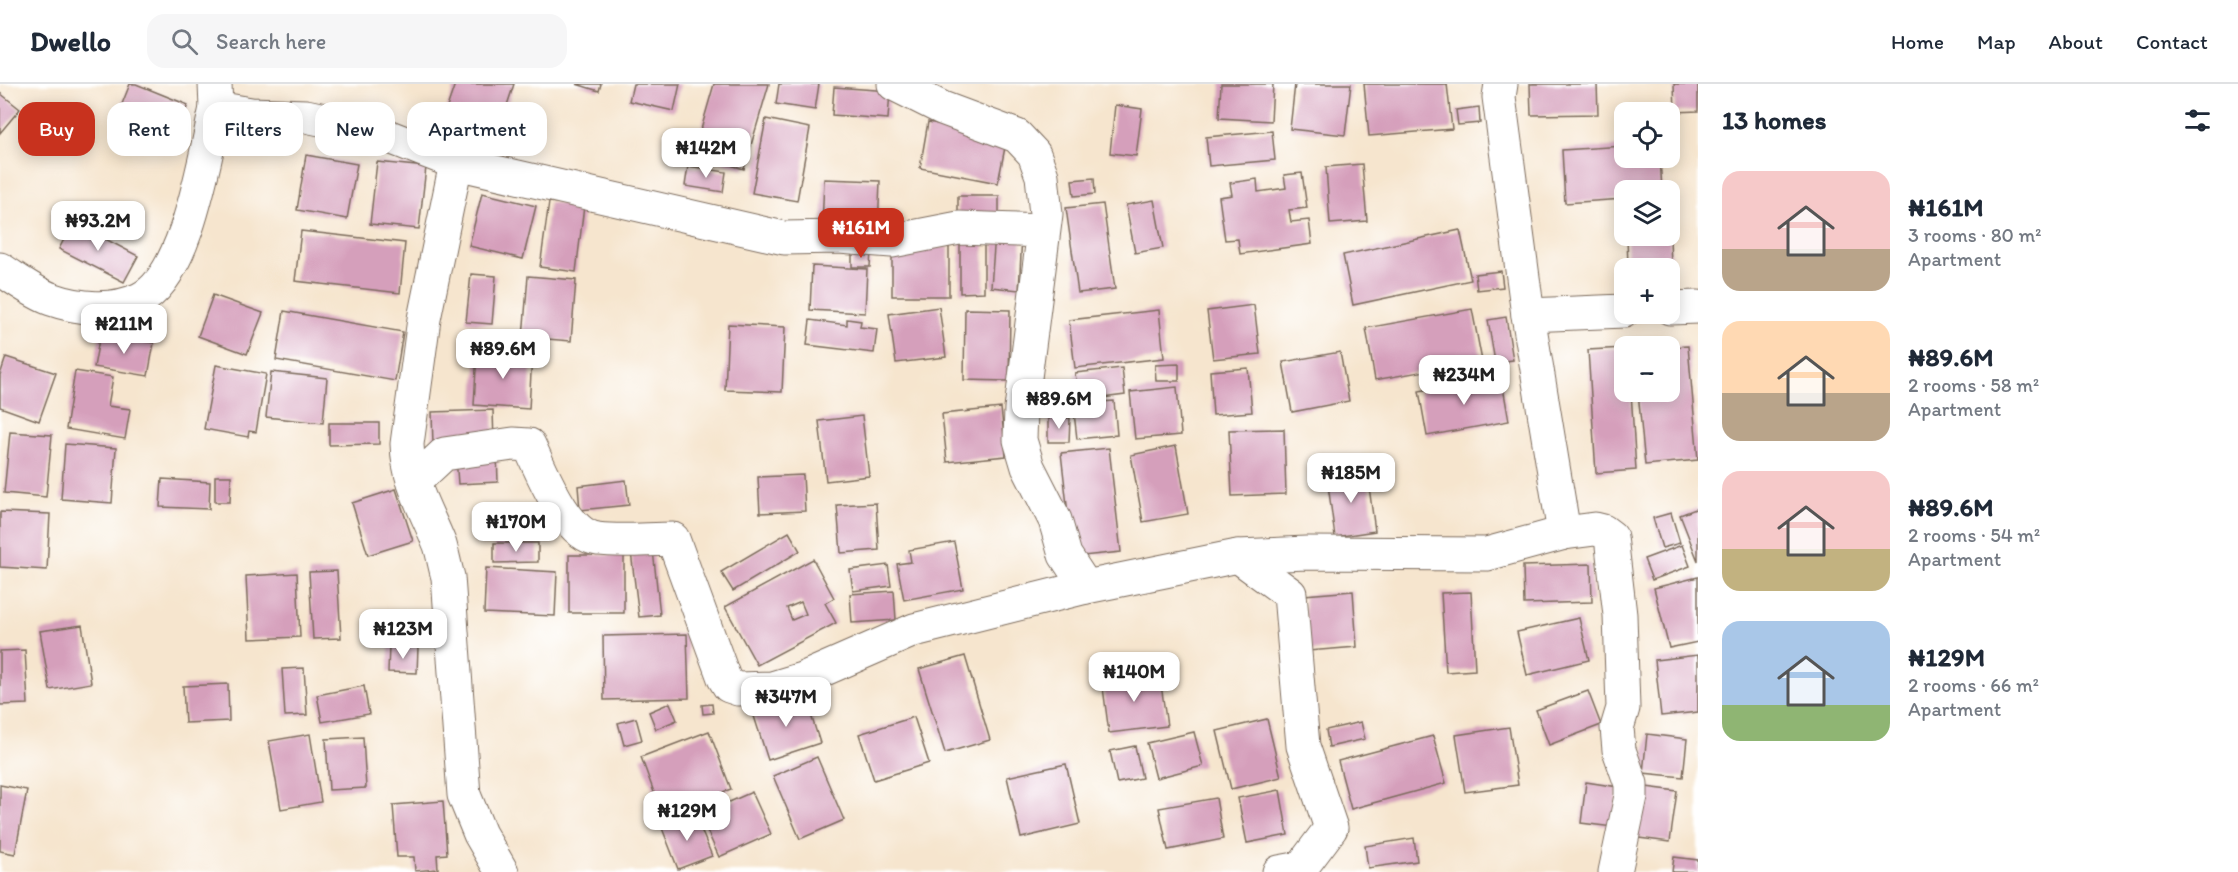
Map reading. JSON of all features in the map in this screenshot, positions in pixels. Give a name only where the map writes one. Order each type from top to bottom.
[{"type":"street","points":[[894,84],[942,108],[1017,136],[1034,154],[1042,176],[1046,214],[1021,409],[1020,440],[1028,467],[1055,520],[1065,555],[1086,587]]},
{"type":"street","points":[[1501,84],[1499,97],[1527,315],[1564,533]]},
{"type":"street","points":[[0,269],[50,299],[90,308],[119,306],[142,299],[155,289],[171,266],[192,215],[215,96],[251,114],[306,116],[372,130],[456,163],[784,238],[839,237],[892,241],[959,228],[1043,231]]},
{"type":"street","points":[[456,163],[424,319],[407,444],[408,464],[420,505],[440,547],[448,577],[464,795],[480,834],[502,872]]},
{"type":"street","points":[[1680,308],[1698,307]]},
{"type":"street","points":[[1527,315],[1614,311]]},
{"type":"street","points":[[414,482],[444,454],[513,444],[529,445],[567,520],[582,534],[596,540],[673,539],[724,678],[729,686],[738,689],[772,688],[802,679],[914,630],[1086,587],[1238,556],[1306,553],[1487,554],[1564,533],[1595,529],[1603,531],[1611,537],[1620,615],[1623,708],[1617,728],[1619,750],[1631,784],[1631,796],[1615,872]]},
{"type":"street","points":[[1238,556],[1290,594],[1303,746],[1331,828],[1300,868],[1279,872]]},
{"type":"building","points":[[130,84],[136,84],[181,102],[123,102]]},
{"type":"building","points":[[455,84],[514,84],[508,102],[449,102]]},
{"type":"building","points":[[576,84],[601,84],[599,91]]},
{"type":"building","points":[[633,84],[680,84],[674,111],[629,101]]},
{"type":"building","points":[[714,84],[769,84],[744,169],[694,154]]},
{"type":"building","points":[[779,84],[819,84],[815,110],[776,104]]},
{"type":"building","points":[[1221,84],[1273,84],[1271,121],[1219,118]]},
{"type":"building","points":[[1295,84],[1351,84],[1345,135],[1290,129]]},
{"type":"building","points":[[1364,84],[1447,84],[1452,129],[1369,136]]},
{"type":"building","points":[[1530,84],[1597,84],[1598,114],[1531,115]]},
{"type":"building","points":[[1674,84],[1698,84],[1698,111],[1680,112],[1680,102],[1675,102]]},
{"type":"building","points":[[834,87],[890,91],[888,119],[832,115]]},
{"type":"building","points":[[0,93],[18,107],[18,111],[0,133]]},
{"type":"building","points":[[1115,105],[1142,109],[1136,156],[1110,153]]},
{"type":"building","points":[[1479,107],[1480,123],[1458,125],[1456,110]]},
{"type":"building","points":[[766,119],[810,128],[797,201],[752,193]]},
{"type":"building","points":[[928,122],[1007,137],[998,183],[920,168]]},
{"type":"building","points":[[1272,131],[1275,160],[1209,166],[1206,137]]},
{"type":"building","points":[[1614,147],[1614,168],[1661,168],[1661,180],[1614,180],[1614,200],[1565,203],[1562,150]]},
{"type":"building","points":[[306,155],[357,164],[347,219],[297,210]]},
{"type":"building","points":[[377,162],[426,167],[419,229],[370,224]]},
{"type":"building","points":[[1362,164],[1367,221],[1330,224],[1326,167]]},
{"type":"building","points":[[688,166],[726,172],[723,192],[685,186]]},
{"type":"building","points":[[1302,173],[1307,208],[1289,210],[1291,222],[1309,220],[1312,244],[1240,254],[1238,239],[1225,240],[1219,197],[1232,195],[1230,183],[1257,179],[1258,192],[1286,188],[1284,175]]},
{"type":"building","points":[[1094,178],[1095,194],[1074,196],[1072,180]]},
{"type":"building","points":[[824,179],[880,181],[878,229],[822,227]]},
{"type":"building","points":[[482,193],[536,206],[523,259],[469,246]]},
{"type":"building","points":[[958,196],[999,196],[999,216],[958,216]]},
{"type":"building","points":[[1154,200],[1163,248],[1135,253],[1126,205]]},
{"type":"building","points":[[549,202],[584,206],[576,272],[540,267]]},
{"type":"building","points":[[1103,204],[1115,289],[1078,293],[1066,208]]},
{"type":"building","points":[[73,222],[138,256],[124,282],[59,249]]},
{"type":"building","points":[[1460,230],[1471,280],[1353,305],[1343,255]]},
{"type":"building","points":[[301,231],[405,243],[400,293],[295,281]]},
{"type":"building","points":[[995,234],[1022,236],[1019,290],[991,287]]},
{"type":"building","points":[[960,242],[984,242],[984,292],[960,293]]},
{"type":"building","points":[[1627,246],[1670,246],[1671,258],[1628,258]]},
{"type":"building","points":[[892,247],[949,247],[949,296],[892,296]]},
{"type":"building","points":[[852,250],[871,251],[870,267],[852,267]]},
{"type":"building","points":[[812,266],[867,269],[865,313],[810,310]]},
{"type":"building","points":[[1501,271],[1503,287],[1477,290],[1475,274]]},
{"type":"building","points":[[471,274],[496,276],[492,324],[466,322]]},
{"type":"building","points":[[528,276],[576,280],[571,341],[523,337]]},
{"type":"building","points":[[213,295],[263,313],[247,354],[198,336]]},
{"type":"building","points":[[1254,305],[1260,354],[1213,359],[1207,311]]},
{"type":"building","points":[[939,307],[946,357],[896,363],[889,314]]},
{"type":"building","points":[[965,309],[1010,310],[1009,381],[964,380]]},
{"type":"building","points":[[1472,309],[1482,361],[1375,380],[1366,328]]},
{"type":"building","points":[[1159,310],[1164,358],[1075,368],[1069,320]]},
{"type":"building","points":[[284,311],[403,332],[395,381],[276,360]]},
{"type":"building","points":[[1506,317],[1513,360],[1495,362],[1488,320]]},
{"type":"building","points":[[847,319],[861,321],[860,327],[877,329],[874,353],[807,345],[810,320],[847,325]]},
{"type":"building","points":[[728,324],[785,327],[782,392],[725,390]]},
{"type":"building","points":[[100,334],[154,343],[148,376],[94,367]]},
{"type":"building","points":[[1680,346],[1688,346],[1698,460],[1645,465],[1639,402],[1680,402]]},
{"type":"building","points":[[1614,349],[1614,402],[1632,402],[1636,470],[1596,473],[1588,350]]},
{"type":"building","points":[[477,351],[532,355],[529,409],[474,405]]},
{"type":"building","points":[[1340,352],[1349,401],[1292,412],[1283,362]]},
{"type":"building","points":[[6,357],[56,373],[39,421],[0,407],[0,375]]},
{"type":"building","points":[[1179,364],[1179,381],[1156,381],[1155,365]]},
{"type":"building","points":[[216,365],[266,374],[256,432],[249,431],[248,437],[204,429]]},
{"type":"building","points":[[1122,368],[1125,395],[1079,401],[1075,373]]},
{"type":"building","points":[[1248,368],[1252,412],[1213,415],[1210,371]]},
{"type":"building","points":[[75,371],[113,377],[108,406],[130,409],[125,439],[66,429]]},
{"type":"building","points":[[271,372],[327,378],[323,423],[266,417]]},
{"type":"building","points":[[1501,376],[1509,421],[1427,436],[1419,391]]},
{"type":"building","points":[[1177,387],[1181,435],[1135,439],[1130,392]]},
{"type":"building","points":[[1043,399],[1056,400],[1056,416],[1043,416]]},
{"type":"building","points":[[1114,401],[1117,435],[1077,439],[1073,404]]},
{"type":"building","points":[[1001,408],[1006,456],[947,462],[942,414]]},
{"type":"building","points":[[493,410],[494,443],[433,445],[432,412]]},
{"type":"building","points":[[862,416],[869,476],[826,481],[819,421]]},
{"type":"building","points":[[1048,417],[1070,418],[1069,442],[1048,442]]},
{"type":"building","points":[[329,423],[379,423],[379,444],[329,445]]},
{"type":"building","points":[[1284,429],[1286,494],[1232,496],[1229,430]]},
{"type":"building","points":[[10,432],[52,435],[46,497],[4,493]]},
{"type":"building","points":[[65,444],[116,448],[112,503],[61,499]]},
{"type":"building","points":[[1176,446],[1188,514],[1143,522],[1131,455]]},
{"type":"building","points":[[1109,448],[1121,552],[1073,557],[1061,453]]},
{"type":"building","points":[[497,454],[498,482],[458,484],[456,456]]},
{"type":"building","points":[[1367,472],[1375,531],[1335,537],[1327,477]]},
{"type":"building","points":[[803,475],[805,511],[760,513],[758,477]]},
{"type":"building","points":[[215,476],[231,476],[230,502],[215,502]]},
{"type":"building","points":[[162,479],[210,482],[209,509],[160,507]]},
{"type":"building","points":[[626,480],[629,505],[580,510],[578,486]]},
{"type":"building","points":[[396,489],[413,541],[368,555],[352,503]]},
{"type":"building","points":[[876,503],[879,550],[841,553],[837,505]]},
{"type":"building","points":[[1698,508],[1698,561],[1680,515]]},
{"type":"building","points":[[0,512],[50,514],[47,570],[0,567]]},
{"type":"building","points":[[1671,513],[1680,543],[1662,548],[1653,518]]},
{"type":"building","points":[[789,532],[800,551],[733,591],[721,572]]},
{"type":"building","points":[[954,542],[963,589],[904,600],[897,564],[911,562],[909,550]]},
{"type":"building","points":[[494,543],[538,543],[538,562],[494,563]]},
{"type":"building","points":[[1682,545],[1690,566],[1652,580],[1644,559]]},
{"type":"building","points":[[653,550],[660,615],[639,617],[631,552]]},
{"type":"building","points":[[569,555],[624,555],[624,613],[569,613]]},
{"type":"building","points":[[813,559],[834,598],[825,603],[836,623],[757,665],[725,607]],"holes":[[[801,602],[806,614],[792,620],[787,608]]]},
{"type":"building","points":[[1591,564],[1592,602],[1524,604],[1523,566]]},
{"type":"building","points":[[888,565],[891,586],[853,591],[850,570]]},
{"type":"building","points":[[486,568],[557,572],[555,616],[484,613]]},
{"type":"building","points":[[337,571],[341,638],[313,639],[309,572]]},
{"type":"building","points":[[297,573],[300,637],[249,639],[246,576]]},
{"type":"building","points":[[1698,577],[1698,642],[1669,648],[1654,588]]},
{"type":"building","points":[[894,591],[896,620],[852,623],[850,594]]},
{"type":"building","points":[[1353,591],[1357,647],[1308,651],[1304,595]]},
{"type":"building","points":[[1471,592],[1475,670],[1446,672],[1441,593]]},
{"type":"building","points":[[1579,618],[1589,660],[1527,675],[1517,632]]},
{"type":"building","points":[[82,625],[91,683],[50,690],[40,631]]},
{"type":"building","points":[[687,634],[689,698],[604,700],[603,636]]},
{"type":"building","points":[[389,646],[418,647],[417,673],[388,672]]},
{"type":"building","points":[[25,650],[28,704],[0,705],[0,651]]},
{"type":"building","points":[[1698,655],[1698,712],[1661,716],[1655,660]]},
{"type":"building","points":[[965,656],[990,740],[945,753],[919,669]]},
{"type":"building","points":[[304,668],[307,715],[285,716],[282,669]]},
{"type":"building","points":[[1159,671],[1167,726],[1109,733],[1102,680]]},
{"type":"building","points":[[228,684],[229,721],[185,723],[183,686]]},
{"type":"building","points":[[364,686],[369,714],[322,722],[317,695]]},
{"type":"building","points":[[1588,691],[1601,725],[1549,745],[1536,710]]},
{"type":"building","points":[[805,696],[820,743],[768,760],[753,713]]},
{"type":"building","points":[[670,703],[677,720],[656,729],[649,712]]},
{"type":"building","points":[[712,704],[713,713],[703,714],[702,705]]},
{"type":"building","points":[[914,717],[929,763],[874,780],[859,734]]},
{"type":"building","points":[[636,718],[642,740],[624,745],[618,723]]},
{"type":"building","points":[[1267,719],[1281,777],[1231,789],[1217,731]]},
{"type":"building","points":[[1361,722],[1365,739],[1329,747],[1326,730]]},
{"type":"building","points":[[1509,727],[1518,785],[1465,792],[1456,735]]},
{"type":"building","points":[[709,731],[731,789],[662,814],[641,757]]},
{"type":"building","points":[[1194,732],[1203,766],[1156,778],[1147,743]]},
{"type":"building","points":[[310,734],[321,802],[281,809],[269,741]]},
{"type":"building","points":[[1647,734],[1687,739],[1683,777],[1643,773]]},
{"type":"building","points":[[1433,736],[1446,783],[1351,809],[1338,761]]},
{"type":"building","points":[[363,737],[366,788],[329,790],[326,739]]},
{"type":"building","points":[[1135,746],[1142,778],[1117,783],[1110,751]]},
{"type":"building","points":[[817,757],[844,820],[800,839],[773,776]]},
{"type":"building","points":[[1066,764],[1080,824],[1021,838],[1007,777]]},
{"type":"building","points":[[1586,782],[1618,787],[1613,827],[1581,823]]},
{"type":"building","points":[[0,785],[27,790],[15,854],[0,851]]},
{"type":"building","points":[[1638,786],[1677,791],[1670,842],[1631,837]]},
{"type":"building","points":[[1280,790],[1288,835],[1247,843],[1238,798]]},
{"type":"building","points":[[752,792],[771,834],[719,857],[700,815]]},
{"type":"building","points":[[1216,798],[1223,839],[1168,850],[1159,808]]},
{"type":"building","points":[[443,801],[447,854],[437,855],[438,869],[415,871],[414,857],[397,857],[393,805]]},
{"type":"building","points":[[695,815],[712,856],[678,869],[662,828]]},
{"type":"building","points":[[1414,838],[1417,861],[1368,868],[1365,846]]},
{"type":"building","points":[[1674,857],[1698,860],[1698,872],[1672,872]]}]
